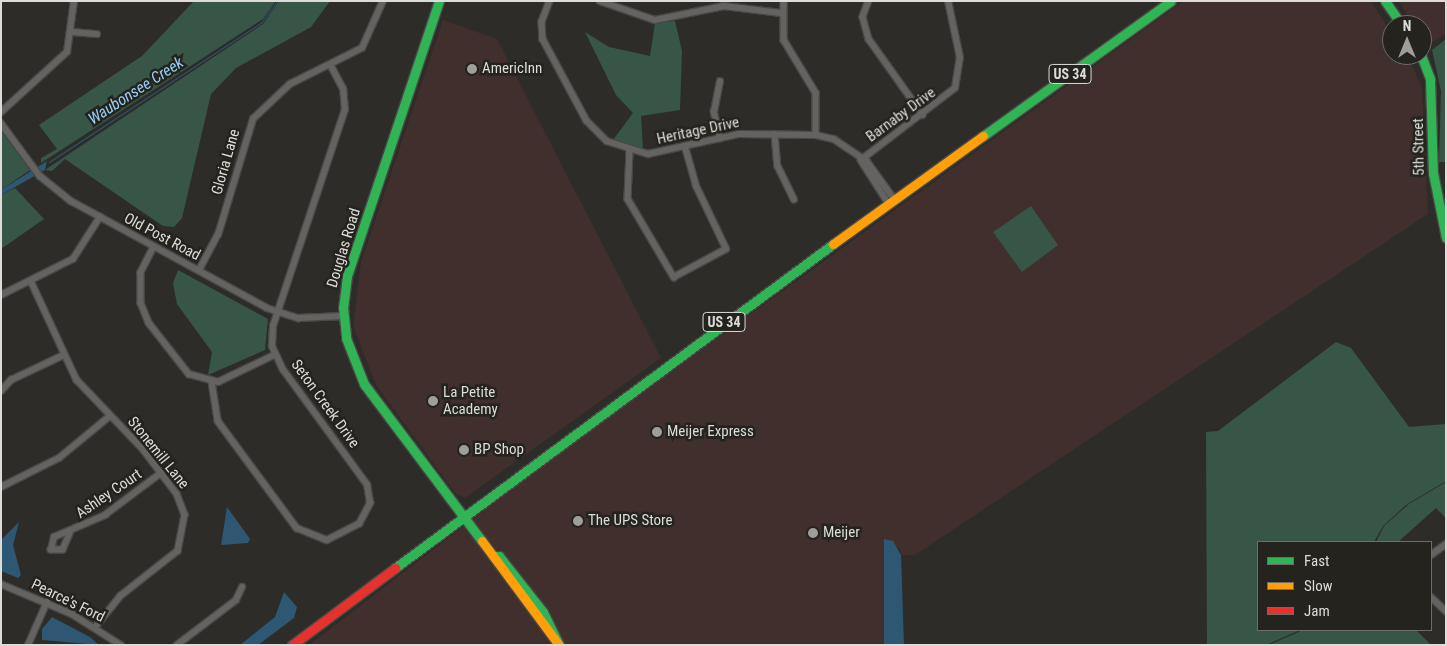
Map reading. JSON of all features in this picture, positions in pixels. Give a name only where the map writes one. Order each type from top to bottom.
[{"type":"main road","name":"Douglas Road","points":[[439,1],[350,267],[343,316],[348,347],[364,384],[464,516],[493,556],[494,563],[559,645]]},
{"type":"main road","name":"US 34","points":[[292,645],[464,516],[892,202],[1171,1]]},
{"type":"main road","points":[[1385,1],[1395,15]]},
{"type":"main road","name":"5th Street","points":[[1425,65],[1430,79],[1433,173],[1446,238]]},
{"type":"street","points":[[1,112],[59,62],[73,32],[74,1]]},
{"type":"street","name":"Gloria Lane","points":[[199,270],[218,235],[254,119],[280,91],[331,66],[367,42],[382,1]]},
{"type":"street","name":"Heritage Drive","points":[[550,1],[542,28],[549,51],[587,121],[603,139],[630,151],[648,154],[720,138],[776,134],[816,135],[834,139],[861,160],[892,202]]},
{"type":"street","points":[[600,1],[655,20],[724,6],[781,13]]},
{"type":"street","points":[[784,1],[781,13],[784,40],[816,93],[816,135]]},
{"type":"street","points":[[868,1],[863,17],[869,39],[923,115]]},
{"type":"street","name":"Barnaby Drive","points":[[861,160],[946,100],[960,73],[948,1]]},
{"type":"street","points":[[73,32],[96,34]]},
{"type":"street","name":"Seton Creek Drive","points":[[212,382],[218,422],[297,528],[312,537],[335,538],[364,516],[370,503],[367,485],[274,355],[272,335],[345,110],[343,89],[331,66]]},
{"type":"street","points":[[720,82],[714,112],[720,138]]},
{"type":"street","name":"Old Post Road","points":[[1,123],[40,176],[100,217],[278,312],[316,319],[343,316]]},
{"type":"street","points":[[776,134],[778,166],[794,199]]},
{"type":"street","points":[[630,151],[628,199],[674,277],[726,249],[696,186],[685,147]]},
{"type":"street","points":[[1,295],[78,255],[100,217]]},
{"type":"street","points":[[154,247],[139,286],[144,314],[189,374],[212,382],[274,355]]},
{"type":"street","name":"Stonemill Lane","points":[[31,281],[64,355],[85,392],[110,416],[161,473],[184,508],[181,544],[173,556],[121,596],[95,628]]},
{"type":"street","points":[[1,391],[11,380],[64,355]]},
{"type":"street","points":[[1,487],[60,458],[110,416]]},
{"type":"street","name":"Ashley Court","points":[[70,534],[105,515],[161,473]]},
{"type":"street","points":[[1432,554],[1446,544]]},
{"type":"street","name":"Pearce's Ford","points":[[1,584],[47,602],[95,628],[121,645]]},
{"type":"street","points":[[177,645],[236,600],[242,587]]},
{"type":"street","points":[[1432,598],[1446,611]]},
{"type":"street","points":[[28,645],[47,602]]},
{"type":"shaded area","points":[[1184,1],[1371,1],[1382,18],[1382,65],[1412,65],[1422,87],[1428,214],[915,555],[901,555],[900,549],[884,542],[884,645],[309,645],[567,447]]},
{"type":"shaded area","points":[[1399,1],[1446,1],[1446,34],[1432,42],[1432,15],[1407,15]]},
{"type":"shaded area","points":[[443,20],[497,39],[661,358],[465,498],[455,493],[376,385],[353,326],[361,262]]},
{"type":"green space","points":[[194,1],[276,1],[263,19],[41,163],[41,158],[57,149],[39,125],[142,56]]},
{"type":"green space","points":[[279,1],[330,1],[311,27],[236,68],[211,94],[182,218],[174,227],[163,226],[65,159],[52,171],[45,170],[263,24]]},
{"type":"green space","points":[[675,21],[682,51],[680,110],[641,116],[643,149],[629,147],[613,140],[633,113],[616,95],[585,32],[609,47],[650,56],[655,23]]},
{"type":"green space","points":[[1446,39],[1446,162],[1439,162],[1441,91],[1432,50]]},
{"type":"green space","points":[[1,131],[30,170],[1,190]]},
{"type":"green space","points":[[15,188],[44,219],[1,249],[1,195]]},
{"type":"green space","points":[[1031,206],[1058,245],[1022,272],[993,232]]},
{"type":"green space","points":[[178,270],[268,319],[265,350],[208,375],[212,352],[177,304],[173,283]]},
{"type":"green space","points":[[1336,342],[1351,348],[1409,427],[1446,424],[1446,481],[1406,505],[1383,526],[1375,541],[1257,541],[1257,631],[1298,631],[1266,645],[1207,645],[1206,432],[1218,431]]},
{"type":"green space","points":[[1446,482],[1446,518],[1436,508],[1399,541],[1376,541],[1384,526],[1409,504]]},
{"type":"green space","points":[[1301,631],[1417,631],[1431,645],[1269,645]]},
{"type":"water","points":[[47,161],[45,170],[1,195],[1,190]]},
{"type":"water","points":[[227,507],[250,539],[248,543],[221,545]]},
{"type":"water","points":[[19,522],[13,545],[21,575],[18,578],[1,571],[1,540]]},
{"type":"water","points":[[884,539],[893,541],[901,555],[904,645],[884,645]]},
{"type":"water","points":[[284,592],[297,607],[294,618],[258,645],[240,645],[275,617]]},
{"type":"water","points":[[52,617],[90,637],[99,645],[42,640],[42,629]]},
{"type":"waterway","name":"Waubonsee Creek","points":[[49,162],[261,23],[277,1]]},
{"type":"traffic: fast","points":[[439,1],[347,276],[343,307],[346,338],[364,384],[482,541]]},
{"type":"traffic: fast","points":[[983,136],[1171,1]]},
{"type":"traffic: fast","points":[[1385,1],[1395,15]]},
{"type":"traffic: fast","points":[[1425,65],[1430,79],[1433,173],[1446,238]]},
{"type":"traffic: fast","points":[[395,568],[833,244]]},
{"type":"traffic: fast","points":[[493,556],[499,556],[543,612],[559,645]]},
{"type":"traffic: slow","points":[[833,244],[983,136]]},
{"type":"traffic: slow","points":[[482,541],[559,645]]},
{"type":"traffic: jam","points":[[292,645],[395,568]]},
{"type":"place","name":"AmericInn","points":[[472,69]]},
{"type":"place","name":"La Petite Academy","points":[[433,401]]},
{"type":"place","name":"Meijer Express","points":[[657,432]]},
{"type":"place","name":"BP Shop","points":[[464,450]]},
{"type":"place","name":"The UPS Store","points":[[578,521]]},
{"type":"place","name":"Meijer","points":[[813,533]]}]
